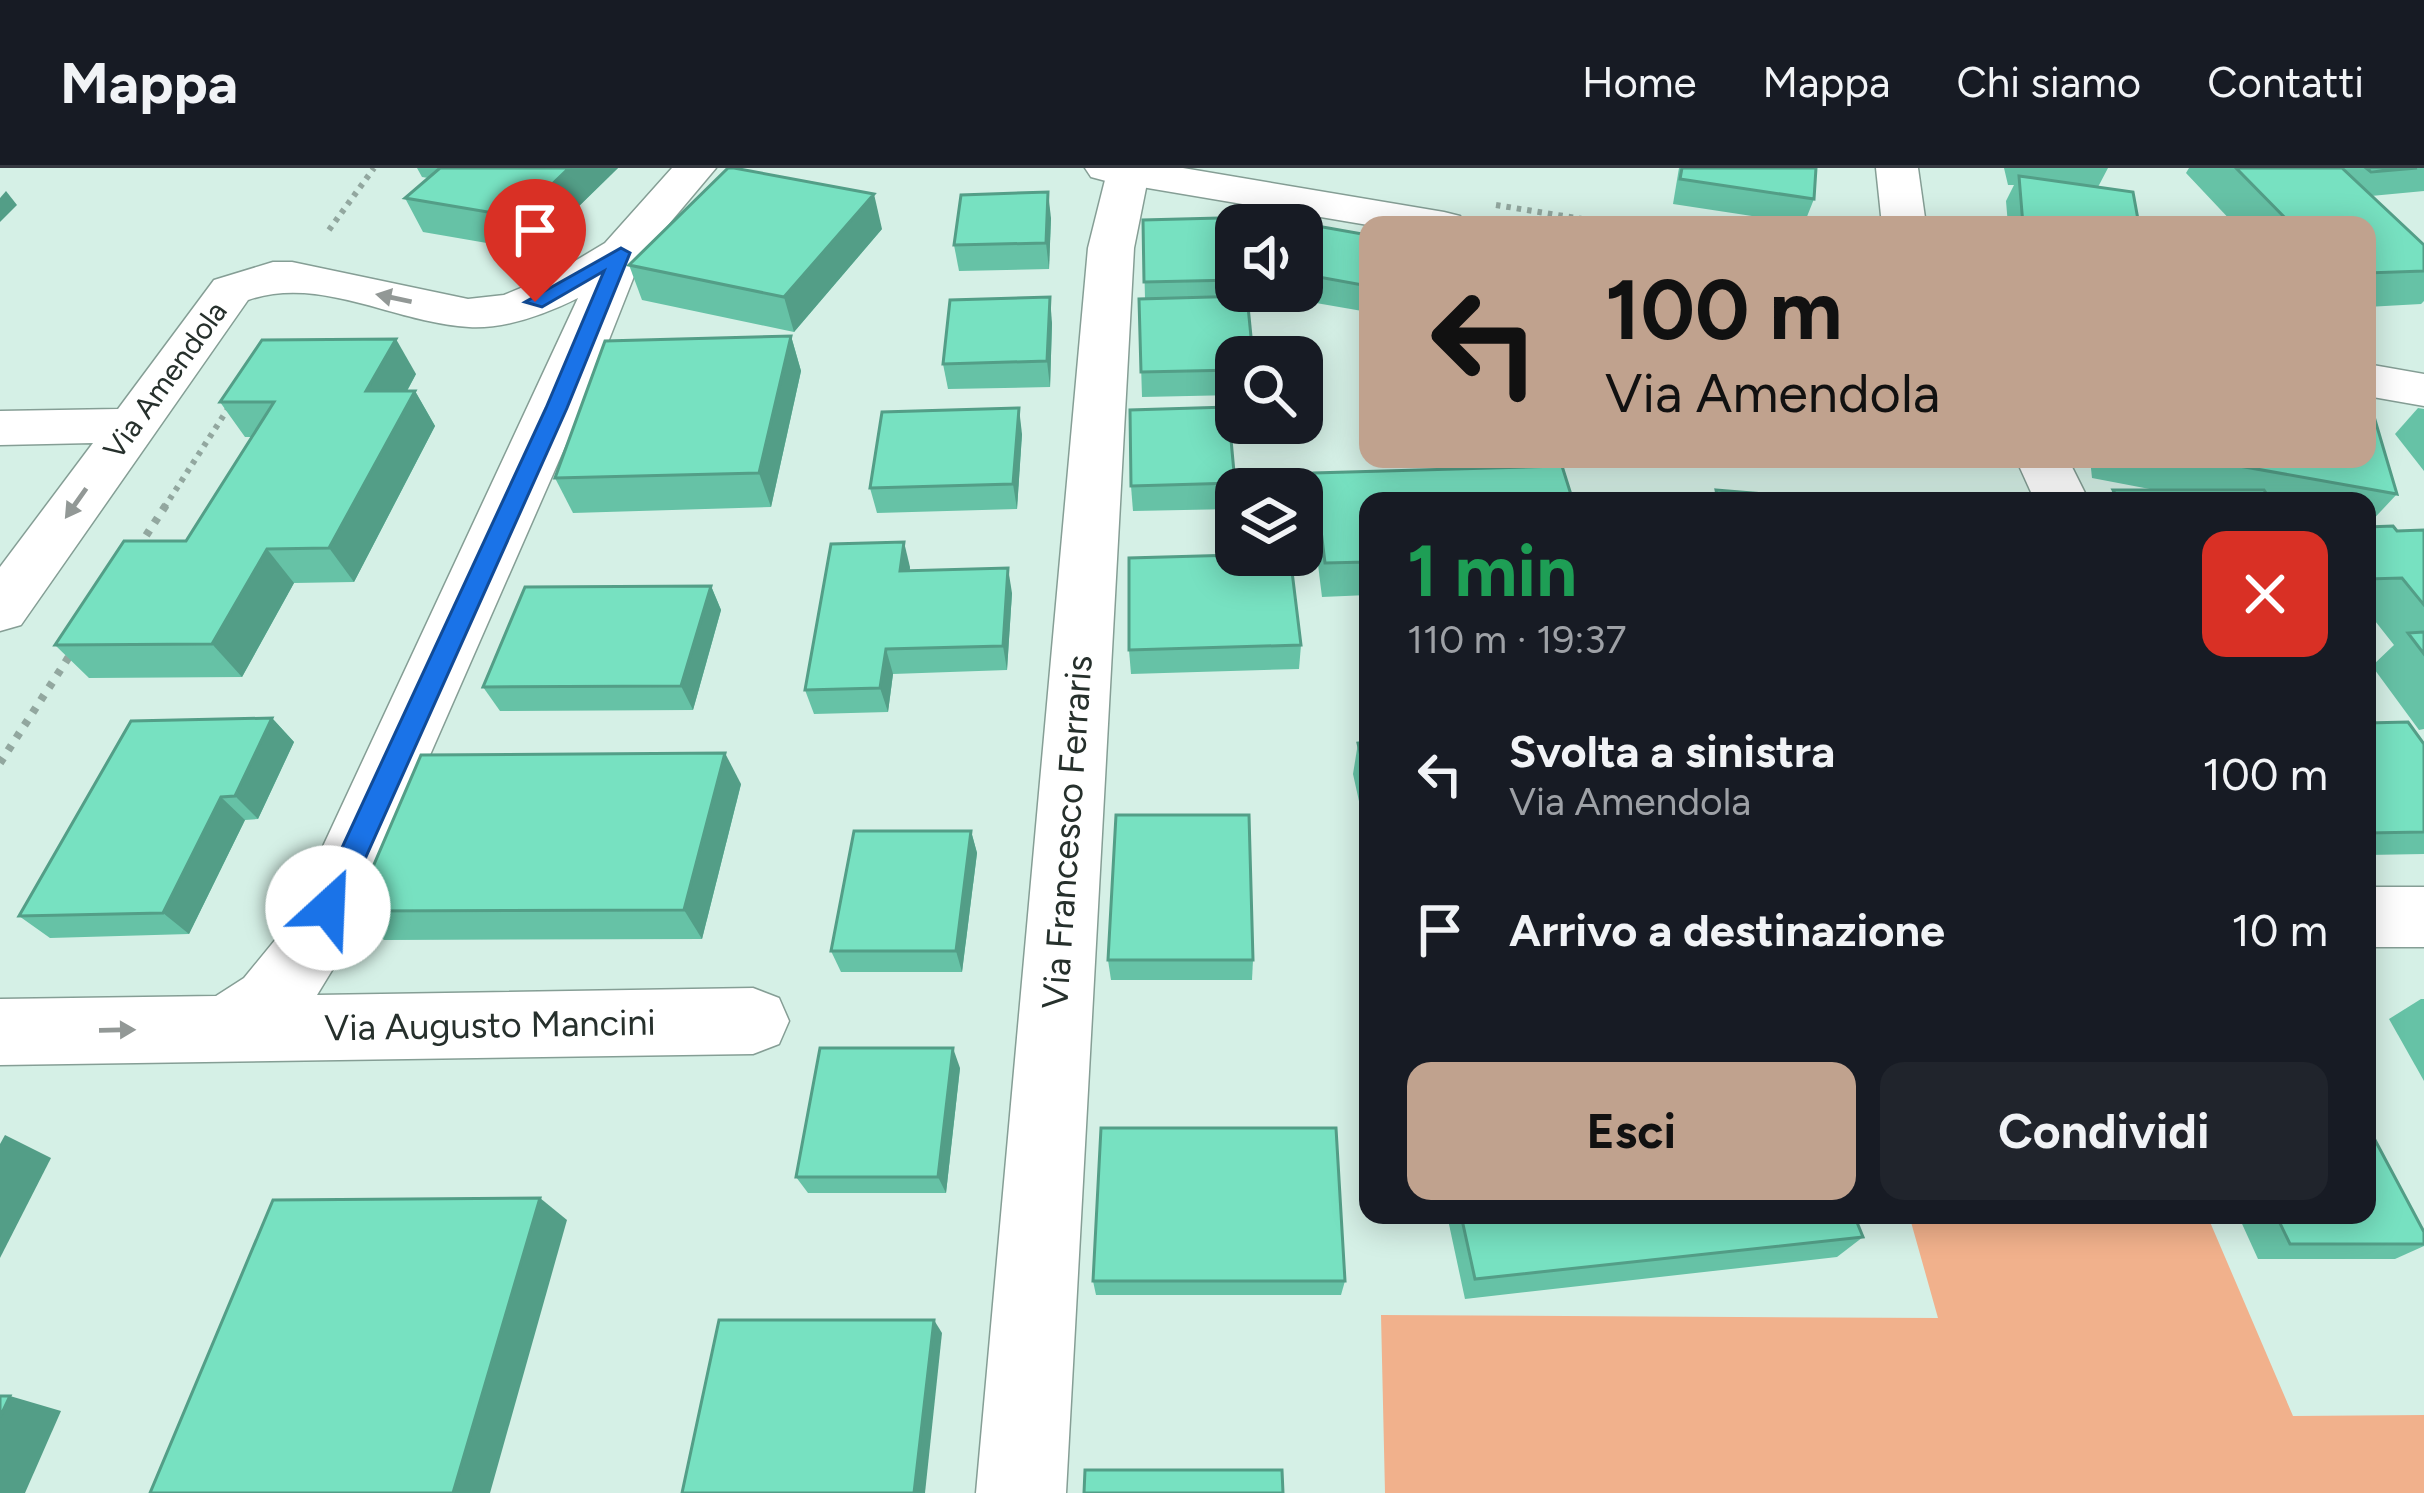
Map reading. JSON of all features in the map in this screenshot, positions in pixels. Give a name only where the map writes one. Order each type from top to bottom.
[{"type":"street","name":"Via Augusto Mancini","points":[[227,1029],[269,1001],[310,949],[556,408],[621,253],[695,168]]},
{"type":"street","points":[[1897,168],[1903,216]]},
{"type":"street","points":[[1120,169],[1392,216]]},
{"type":"street","name":"Via Francesco Ferraris","points":[[1021,1493],[1094,448],[1120,169]]},
{"type":"street","name":"Via Amendola","points":[[469,313],[495,313],[535,302],[621,253]]},
{"type":"street","name":"Via Amendola","points":[[0,610],[221,299],[247,282],[292,277],[469,313],[504,325],[544,350],[556,368],[556,408]]},
{"type":"street","points":[[2376,382],[2424,390]]},
{"type":"street","points":[[0,428],[131,425]]},
{"type":"street","points":[[2376,917],[2424,917]]},
{"type":"street","name":"Via Augusto Mancini","points":[[0,1032],[753,1021]]},
{"type":"path","points":[[326,237],[374,168]]},
{"type":"path","points":[[126,567],[241,389]]},
{"type":"path","points":[[0,763],[76,645]]},
{"type":"shaded area","points":[[1912,1224],[2211,1224],[2293,1416],[2424,1415],[2424,1493],[1385,1493],[1381,1315],[1938,1318]]},
{"type":"building","points":[[440,168],[569,168],[518,217],[405,198]]},
{"type":"building","points":[[728,168],[874,194],[784,297],[629,265]]},
{"type":"building","points":[[1682,168],[1816,168],[1814,199],[1680,179]]},
{"type":"building","points":[[2236,168],[2342,168],[2424,245],[2424,271],[2376,273],[2376,216],[2283,216]]},
{"type":"building","points":[[2366,168],[2417,168],[2371,172]]},
{"type":"building","points":[[2019,176],[2133,192],[2137,216],[2022,216]]},
{"type":"building","points":[[1048,192],[1046,243],[954,245],[961,195]]},
{"type":"building","points":[[1215,218],[1215,280],[1144,282],[1143,220]]},
{"type":"building","points":[[1323,227],[1359,233],[1359,284],[1323,278]]},
{"type":"building","points":[[1050,297],[1047,361],[943,364],[950,300]]},
{"type":"building","points":[[1215,297],[1215,312],[1249,312],[1251,336],[1215,336],[1215,370],[1141,372],[1139,299]]},
{"type":"building","points":[[791,336],[759,473],[555,478],[605,341]]},
{"type":"building","points":[[396,339],[366,391],[415,391],[329,548],[267,549],[212,644],[55,645],[124,541],[186,541],[274,402],[220,402],[262,340]]},
{"type":"building","points":[[1215,407],[1215,444],[1231,444],[1234,468],[1215,468],[1215,484],[1131,486],[1130,410]]},
{"type":"building","points":[[1019,408],[1013,484],[870,488],[882,412]]},
{"type":"building","points":[[2376,423],[2397,494],[2251,468],[2376,468]]},
{"type":"building","points":[[1563,468],[1570,492],[1359,492],[1359,562],[1325,563],[1323,473]]},
{"type":"building","points":[[2113,490],[2265,492],[2114,492]]},
{"type":"building","points":[[2376,527],[2424,530],[2424,605],[2402,578],[2376,579]]},
{"type":"building","points":[[904,542],[900,571],[1008,568],[1003,646],[886,649],[880,688],[805,690],[831,544]]},
{"type":"building","points":[[1215,556],[1215,576],[1293,576],[1301,645],[1129,650],[1129,558]]},
{"type":"building","points":[[711,586],[681,686],[483,687],[525,587]]},
{"type":"building","points":[[2424,632],[2424,654],[2408,633]]},
{"type":"building","points":[[272,718],[235,796],[221,797],[163,913],[19,916],[131,721]]},
{"type":"building","points":[[2408,722],[2424,744],[2424,832],[2376,833],[2376,723]]},
{"type":"building","points":[[725,753],[684,910],[354,911],[421,755]]},
{"type":"building","points":[[1116,815],[1249,815],[1253,960],[1108,960]]},
{"type":"building","points":[[854,831],[971,831],[956,951],[831,951]]},
{"type":"building","points":[[820,1048],[953,1048],[938,1177],[796,1177]]},
{"type":"building","points":[[1101,1128],[1336,1128],[1345,1281],[1093,1281]]},
{"type":"building","points":[[2376,1142],[2424,1232],[2424,1244],[2290,1244],[2280,1224],[2376,1224]]},
{"type":"building","points":[[540,1198],[453,1493],[150,1493],[273,1200]]},
{"type":"building","points":[[1463,1224],[1858,1224],[1863,1237],[1475,1279]]},
{"type":"building","points":[[719,1320],[934,1320],[914,1493],[682,1493]]},
{"type":"building","points":[[0,1396],[10,1396],[0,1417]]},
{"type":"building","points":[[1085,1470],[1282,1470],[1283,1493],[1084,1493]]},
{"type":"route","points":[[328,908],[556,408],[621,253],[535,302]]}]
